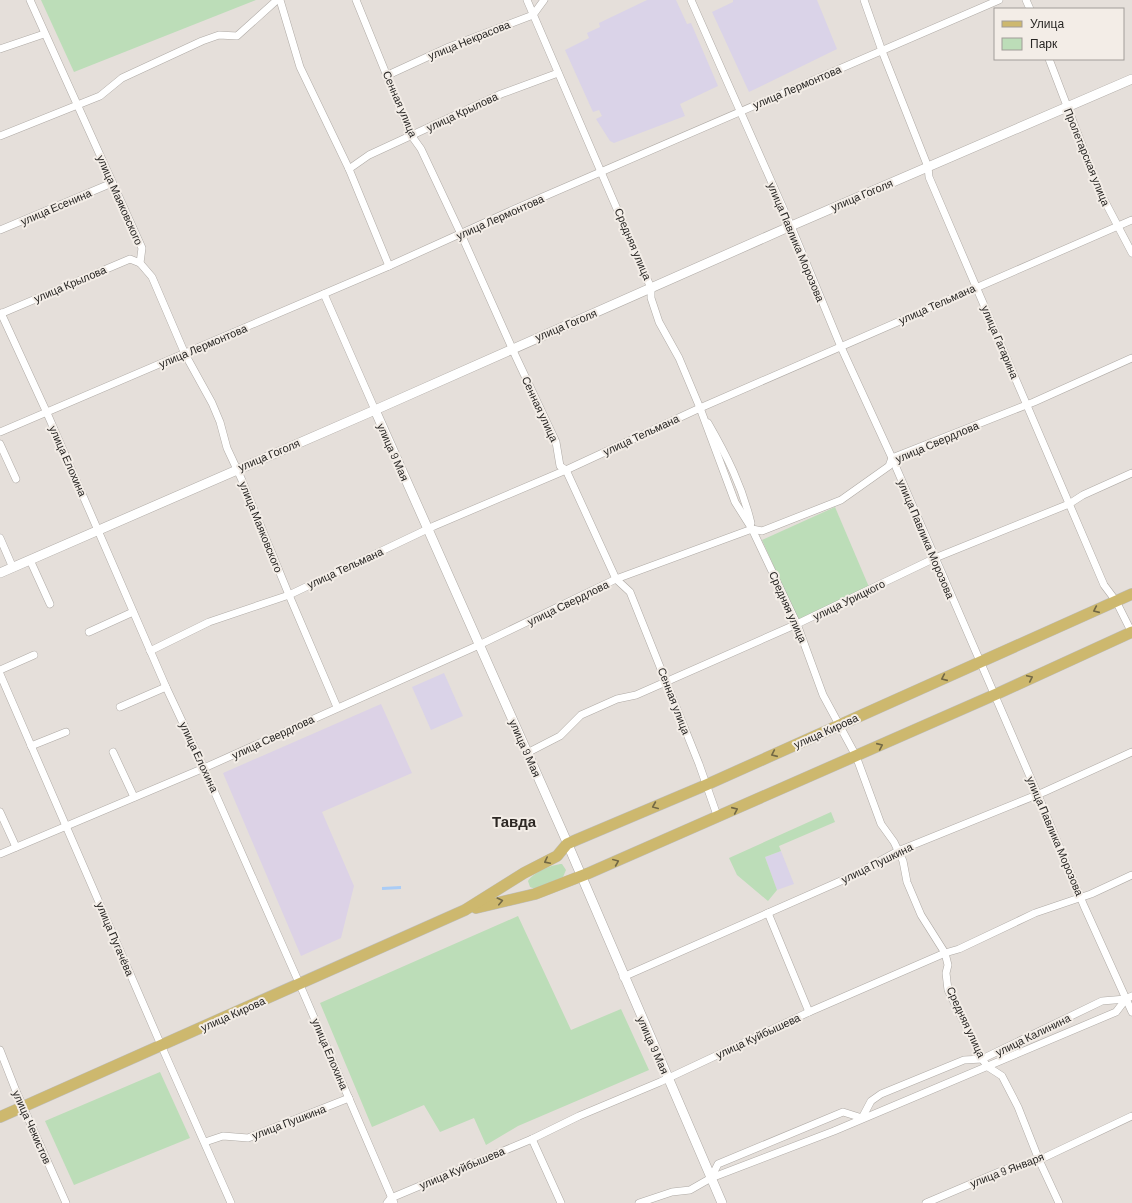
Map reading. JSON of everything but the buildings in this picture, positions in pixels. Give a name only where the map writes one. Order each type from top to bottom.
[{"type":"main road","name":"улица Кирова","points":[[0,1117],[465,910],[524,873],[558,856],[567,844],[706,785],[1132,594]]},
{"type":"main road","name":"улица Кирова","points":[[465,910],[535,894],[580,877],[718,818],[995,695],[1132,632]]},
{"type":"main road","points":[[524,873],[521,879],[521,887],[526,892],[535,894]]},
{"type":"street","name":"улица Маяковского","points":[[30,0],[44,34],[142,248],[140,263],[152,277],[185,354],[212,403],[236,470],[241,478],[337,707]]},
{"type":"street","points":[[0,136],[100,96],[122,78],[202,41],[219,35],[238,36],[277,0]]},
{"type":"street","points":[[280,0],[300,67],[349,169],[389,266]]},
{"type":"street","name":"Сенная улица","points":[[357,0],[412,135],[421,150],[461,234],[556,442],[560,466],[566,470],[616,579],[630,592],[666,681],[718,818]]},
{"type":"street","name":"Средняя улица","points":[[527,0],[651,288],[651,298],[659,322],[679,358],[700,408],[735,502],[752,529],[797,624],[823,695],[841,725],[856,756],[881,824],[894,842],[903,861],[908,882],[921,915],[945,953],[948,965],[946,973],[948,990],[982,1059],[988,1066],[1002,1076],[1018,1107],[1039,1160],[1059,1203]]},
{"type":"street","points":[[533,15],[544,0]]},
{"type":"street","name":"улица Павлика Морозова","points":[[691,0],[739,112],[791,226],[841,346],[892,458],[934,558],[995,695],[1081,898],[1129,997],[1132,1012]]},
{"type":"street","name":"улица Гагарина","points":[[864,0],[882,51],[928,167],[929,177],[1104,585],[1116,601],[1132,632]]},
{"type":"street","name":"улица Лермонтова","points":[[0,432],[389,266],[739,112],[999,0]]},
{"type":"street","name":"улица Некрасова","points":[[388,75],[449,47],[533,15]]},
{"type":"street","points":[[0,49],[44,34]]},
{"type":"street","name":"Пролетарская улица","points":[[1049,60],[1100,192],[1132,253]]},
{"type":"street","name":"улица Крылова","points":[[349,169],[369,156],[501,94],[558,73]]},
{"type":"street","name":"улица Гоголя","points":[[0,573],[375,410],[512,348],[791,226],[1132,79]]},
{"type":"street","name":"улица Есенина","points":[[0,230],[112,183]]},
{"type":"street","name":"улица Тельмана","points":[[150,651],[209,622],[289,595],[428,530],[566,470],[700,408],[1132,220]]},
{"type":"street","name":"улица Крылова","points":[[1,313],[130,259],[140,263]]},
{"type":"street","name":"улица 9 Мая","points":[[324,294],[567,844],[623,977],[722,1203]]},
{"type":"street","name":"улица Елохина","points":[[1,313],[47,413],[166,687],[204,768],[300,984],[391,1201]]},
{"type":"street","name":"улица Свердлова","points":[[0,854],[204,768],[337,707],[479,645],[616,579],[752,529],[762,531],[841,500],[889,466],[892,458],[1027,405],[1132,358]]},
{"type":"street","points":[[700,408],[722,447],[745,497],[752,529]]},
{"type":"street","points":[[0,444],[16,479]]},
{"type":"street","name":"улица Урицкого","points":[[527,753],[560,736],[581,715],[617,699],[636,695],[797,624],[934,558],[1069,504],[1083,495],[1132,474]]},
{"type":"street","points":[[0,538],[13,568]]},
{"type":"street","points":[[30,560],[50,604]]},
{"type":"street","points":[[88,632],[133,612]]},
{"type":"street","points":[[0,670],[34,655]]},
{"type":"street","name":"улица Пугачёва","points":[[0,674],[231,1203]]},
{"type":"street","points":[[120,707],[166,687]]},
{"type":"street","points":[[31,746],[66,732]]},
{"type":"street","points":[[113,752],[134,797]]},
{"type":"street","name":"улица Пушкина","points":[[623,977],[852,876],[898,851],[1038,795],[1132,752]]},
{"type":"street","points":[[0,812],[16,847]]},
{"type":"street","name":"улица Куйбышева","points":[[391,1201],[532,1139],[579,1116],[668,1078],[809,1012],[945,953],[959,949],[1035,913],[1081,898],[1132,875]]},
{"type":"street","points":[[768,913],[809,1012]]},
{"type":"street","name":"улица Калинина","points":[[862,1118],[871,1101],[881,1094],[964,1060],[982,1059],[1102,1001],[1129,997]]},
{"type":"street","name":"улица Калинина","points":[[640,1203],[672,1192],[690,1190],[711,1178],[988,1066],[1116,1012],[1129,997]]},
{"type":"street","name":"улица Чекистов","points":[[0,1050],[66,1203]]},
{"type":"street","name":"улица Пушкина","points":[[205,1142],[223,1136],[248,1138],[349,1098]]},
{"type":"street","name":"улица Калинина","points":[[711,1178],[718,1164],[843,1112],[862,1118]]},
{"type":"street","name":"улица 9 Января","points":[[926,1203],[1006,1169],[1039,1160],[1132,1116]]},
{"type":"street","points":[[532,1139],[561,1203]]},
{"type":"shaded area","points":[[647,0],[676,0],[687,24],[691,23],[718,86],[680,104],[685,116],[614,143],[610,141],[596,119],[602,116],[599,110],[593,112],[565,50],[589,38],[587,33],[600,27],[599,23]]},
{"type":"shaded area","points":[[733,0],[817,0],[837,49],[749,92],[712,12],[733,2]]},
{"type":"shaded area","points":[[444,673],[463,716],[431,730],[412,687]]},
{"type":"shaded area","points":[[381,704],[412,773],[322,812],[354,886],[341,938],[301,956],[223,773]]},
{"type":"shaded area","points":[[781,851],[794,884],[777,890],[765,857]]},
{"type":"green space","points":[[41,0],[256,0],[74,72]]},
{"type":"green space","points":[[835,507],[869,587],[798,620],[762,540]]},
{"type":"green space","points":[[831,812],[835,822],[779,846],[781,851],[765,857],[777,890],[768,901],[737,875],[729,858]]},
{"type":"green space","points":[[562,864],[566,870],[563,877],[535,889],[530,887],[528,881],[538,872],[548,867]]},
{"type":"green space","points":[[518,916],[571,1030],[621,1009],[649,1070],[518,1126],[486,1145],[474,1118],[440,1132],[424,1105],[372,1127],[320,1003]]},
{"type":"green space","points":[[160,1072],[190,1138],[74,1185],[45,1121]]},
{"type":"water","points":[[401,886],[401,889],[382,890],[382,887]]},
{"type":"district","name":"Тавда","points":[[514,822]]}]
